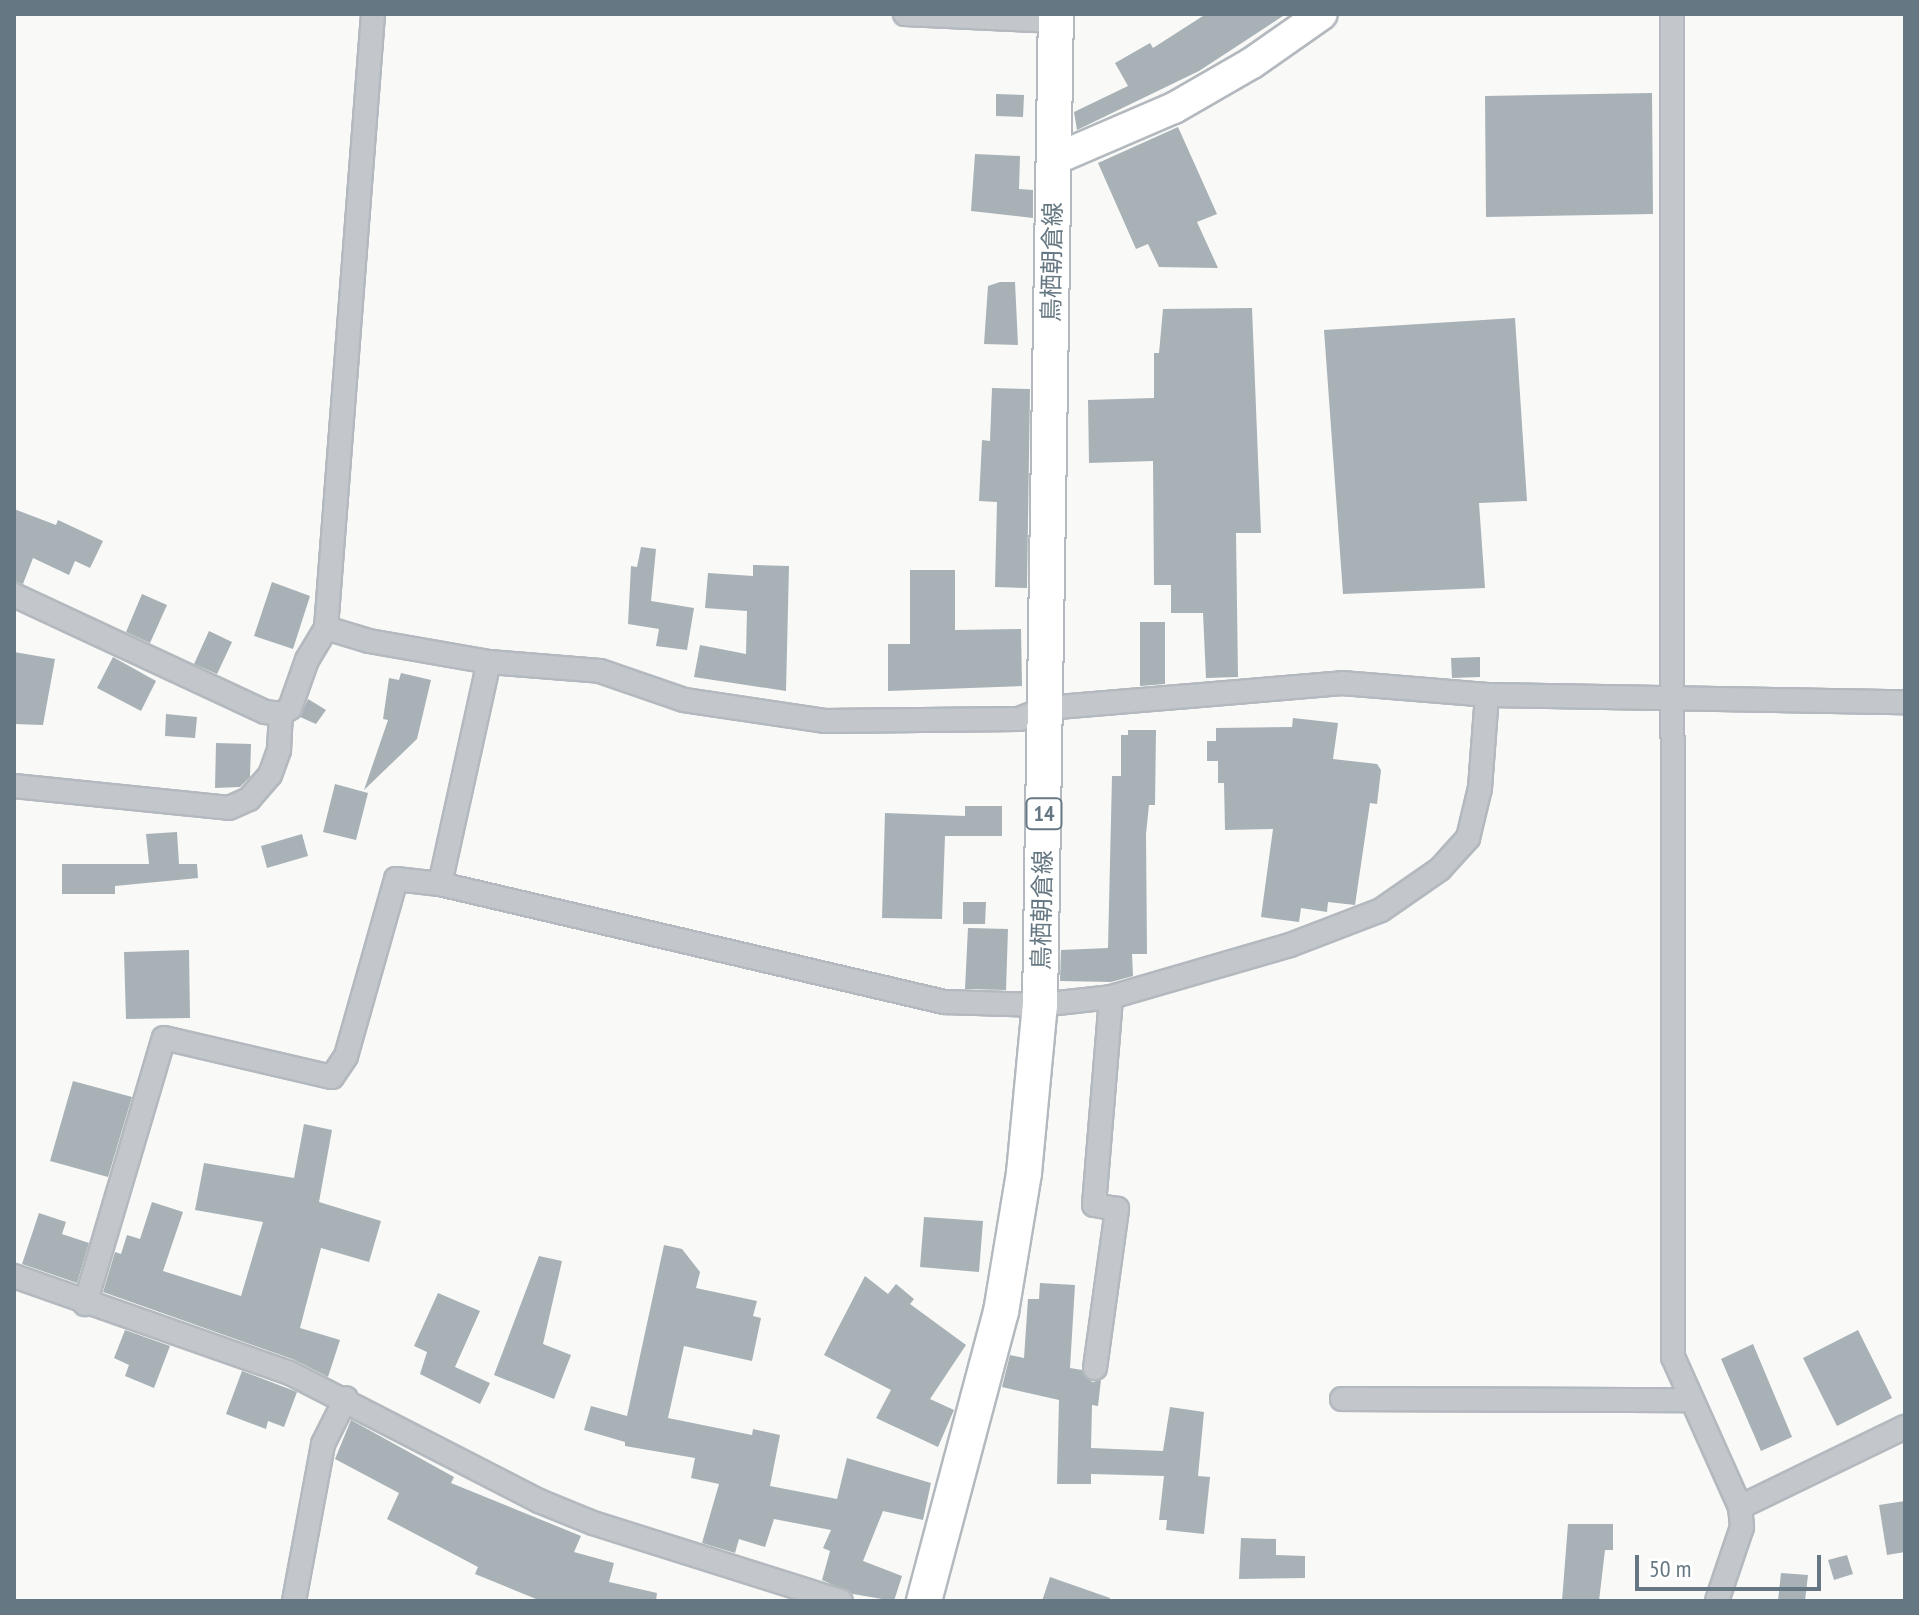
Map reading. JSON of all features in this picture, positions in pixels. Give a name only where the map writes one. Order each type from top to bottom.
[{"type":"main road","name":"鳥栖朝倉線","points":[[924,1601],[1001,1312],[1024,1173],[1040,1005],[1056,18]]},
{"type":"street","points":[[14,595],[265,712],[281,714],[290,708],[307,660],[326,628],[373,14]]},
{"type":"street","points":[[905,14],[1056,18]]},
{"type":"street","points":[[1053,160],[1174,108],[1252,63],[1322,14]]},
{"type":"street","points":[[1672,14],[1669,700],[1673,1357],[1740,1507],[1742,1527],[1717,1601]]},
{"type":"street","points":[[326,628],[369,641],[489,662],[600,671],[684,700],[784,718],[1019,719],[1046,708],[1342,683],[1487,695],[1905,702]]},
{"type":"street","points":[[440,884],[489,662]]},
{"type":"street","points":[[85,1304],[164,1038],[332,1077],[346,1056],[392,884],[404,877],[944,1002],[1040,1005],[1111,997],[1290,945],[1381,910],[1440,869],[1468,838],[1480,788],[1487,695]]},
{"type":"street","points":[[14,786],[229,808],[249,799],[270,775],[279,750],[281,714]]},
{"type":"street","points":[[1095,1368],[1117,1209],[1094,1205],[1111,997]]},
{"type":"street","points":[[14,1276],[85,1304],[290,1373],[346,1398],[539,1501],[841,1601]]},
{"type":"street","points":[[294,1601],[323,1444],[346,1398]]},
{"type":"street","points":[[1342,1399],[1690,1400]]},
{"type":"street","points":[[1740,1507],[1905,1427]]},
{"type":"building","points":[[1206,14],[1286,14],[1199,71],[1077,130],[1074,112],[1128,86],[1115,63],[1150,43],[1153,48]]},
{"type":"building","points":[[1652,93],[1653,214],[1486,217],[1485,96]]},
{"type":"building","points":[[996,94],[1024,95],[1023,117],[996,116]]},
{"type":"building","points":[[1178,127],[1217,214],[1197,222],[1218,268],[1159,267],[1148,244],[1136,249],[1098,163]]},
{"type":"building","points":[[975,154],[1020,156],[1019,189],[1033,190],[1033,218],[971,211]]},
{"type":"building","points":[[1015,282],[1018,345],[984,344],[988,286]]},
{"type":"building","points":[[1252,308],[1261,533],[1236,533],[1238,677],[1206,678],[1203,613],[1171,613],[1171,585],[1154,585],[1153,461],[1089,463],[1088,400],[1154,398],[1154,353],[1159,353],[1163,309]]},
{"type":"building","points":[[1515,318],[1527,501],[1479,503],[1485,588],[1343,594],[1324,330]]},
{"type":"building","points":[[992,388],[1030,389],[1027,588],[995,587],[997,502],[979,501],[982,440],[990,441]]},
{"type":"building","points":[[14,509],[56,525],[58,520],[103,541],[90,568],[75,561],[69,575],[33,558],[23,584],[14,581]]},
{"type":"building","points":[[641,547],[656,549],[651,601],[694,608],[687,650],[656,646],[659,629],[628,624],[631,566],[637,567]]},
{"type":"building","points":[[753,565],[789,566],[786,691],[694,677],[700,645],[746,654],[747,611],[705,608],[708,573],[753,576]]},
{"type":"building","points":[[910,570],[955,570],[955,630],[1021,629],[1022,686],[888,691],[888,644],[910,644]]},
{"type":"building","points":[[272,582],[310,596],[293,649],[254,636]]},
{"type":"building","points":[[142,594],[167,605],[150,643],[126,632]]},
{"type":"building","points":[[1140,622],[1165,622],[1165,684],[1140,686]]},
{"type":"building","points":[[209,631],[232,642],[217,674],[194,664]]},
{"type":"building","points":[[14,652],[55,659],[43,725],[14,724]]},
{"type":"building","points":[[113,657],[156,681],[141,711],[97,688]]},
{"type":"building","points":[[1480,657],[1480,677],[1452,678],[1451,658]]},
{"type":"building","points":[[401,673],[431,680],[417,739],[364,790],[388,720],[383,719],[389,678],[399,680]]},
{"type":"building","points":[[308,699],[326,710],[316,724],[300,717]]},
{"type":"building","points":[[166,714],[197,717],[195,738],[165,736]]},
{"type":"building","points":[[1293,718],[1338,723],[1333,759],[1377,764],[1381,770],[1377,804],[1370,803],[1355,905],[1328,902],[1327,912],[1301,908],[1299,922],[1261,917],[1273,829],[1225,830],[1224,783],[1218,783],[1218,761],[1207,761],[1207,741],[1216,741],[1216,728],[1292,727]]},
{"type":"building","points":[[1128,730],[1156,730],[1155,805],[1149,805],[1146,834],[1147,954],[1132,954],[1133,976],[1111,982],[1060,981],[1061,950],[1108,948],[1112,776],[1121,776],[1121,735],[1128,735]]},
{"type":"building","points":[[216,743],[251,744],[250,777],[240,787],[215,788]]},
{"type":"building","points":[[335,784],[368,793],[356,840],[323,832]]},
{"type":"building","points":[[965,806],[1002,806],[1002,836],[945,836],[942,919],[882,918],[885,813],[965,816]]},
{"type":"building","points":[[177,832],[179,864],[197,864],[198,878],[115,886],[115,894],[62,894],[62,864],[149,864],[146,834]]},
{"type":"building","points":[[302,834],[308,856],[267,868],[261,846]]},
{"type":"building","points":[[963,902],[986,902],[985,924],[963,924]]},
{"type":"building","points":[[968,928],[1008,929],[1006,990],[965,989]]},
{"type":"building","points":[[189,950],[190,1018],[126,1019],[124,952]]},
{"type":"building","points":[[73,1081],[132,1097],[108,1177],[50,1161]]},
{"type":"building","points":[[304,1124],[332,1130],[319,1202],[381,1221],[369,1262],[321,1248],[300,1328],[340,1340],[328,1377],[295,1360],[103,1292],[115,1252],[121,1254],[127,1235],[140,1239],[152,1202],[183,1212],[163,1271],[241,1296],[263,1222],[195,1210],[204,1163],[294,1178]]},
{"type":"building","points":[[39,1213],[66,1222],[62,1234],[89,1243],[77,1283],[22,1264]]},
{"type":"building","points":[[924,1217],[983,1221],[979,1272],[920,1267]]},
{"type":"building","points":[[664,1245],[682,1249],[700,1272],[696,1288],[757,1301],[753,1316],[761,1318],[752,1361],[684,1346],[668,1418],[752,1435],[753,1429],[780,1435],[770,1486],[837,1499],[847,1458],[931,1483],[923,1520],[883,1511],[863,1561],[902,1576],[894,1601],[853,1594],[822,1580],[830,1551],[823,1548],[831,1530],[774,1519],[765,1547],[739,1539],[735,1553],[702,1543],[719,1484],[691,1478],[695,1458],[625,1446],[625,1442],[584,1430],[591,1406],[627,1416]]},
{"type":"building","points":[[539,1256],[562,1261],[543,1344],[571,1355],[554,1399],[494,1375]]},
{"type":"building","points":[[865,1276],[888,1294],[896,1284],[914,1299],[910,1304],[966,1345],[930,1399],[954,1410],[938,1447],[876,1418],[891,1390],[824,1355]]},
{"type":"building","points":[[1040,1283],[1075,1285],[1070,1368],[1082,1370],[1092,1382],[1101,1380],[1098,1406],[1092,1405],[1091,1448],[1163,1451],[1170,1407],[1204,1412],[1198,1476],[1210,1477],[1204,1534],[1166,1530],[1167,1520],[1159,1520],[1164,1476],[1091,1474],[1091,1484],[1057,1484],[1059,1400],[1002,1387],[1010,1355],[1024,1358],[1028,1299],[1039,1299]]},
{"type":"building","points":[[438,1293],[480,1311],[455,1367],[490,1383],[480,1404],[420,1374],[427,1352],[414,1346]]},
{"type":"building","points":[[125,1330],[170,1346],[154,1388],[125,1376],[129,1365],[114,1358]]},
{"type":"building","points":[[1858,1330],[1892,1398],[1837,1426],[1803,1358]]},
{"type":"building","points":[[1753,1344],[1792,1437],[1761,1451],[1721,1359]]},
{"type":"building","points":[[242,1371],[297,1392],[284,1427],[268,1421],[266,1429],[226,1414]]},
{"type":"building","points":[[351,1420],[454,1477],[451,1483],[581,1536],[574,1552],[614,1563],[609,1582],[657,1593],[656,1601],[541,1601],[475,1574],[478,1567],[387,1519],[399,1493],[335,1459]]},
{"type":"building","points":[[1905,1501],[1905,1552],[1887,1555],[1879,1505]]},
{"type":"building","points":[[1568,1524],[1613,1524],[1613,1550],[1605,1550],[1599,1601],[1562,1601]]},
{"type":"building","points":[[1241,1538],[1276,1539],[1276,1555],[1305,1556],[1305,1578],[1239,1579]]},
{"type":"building","points":[[1847,1555],[1853,1574],[1834,1580],[1828,1560]]},
{"type":"building","points":[[1781,1573],[1808,1575],[1805,1601],[1778,1601]]},
{"type":"building","points":[[1050,1577],[1110,1598],[1109,1601],[1042,1601]]}]
